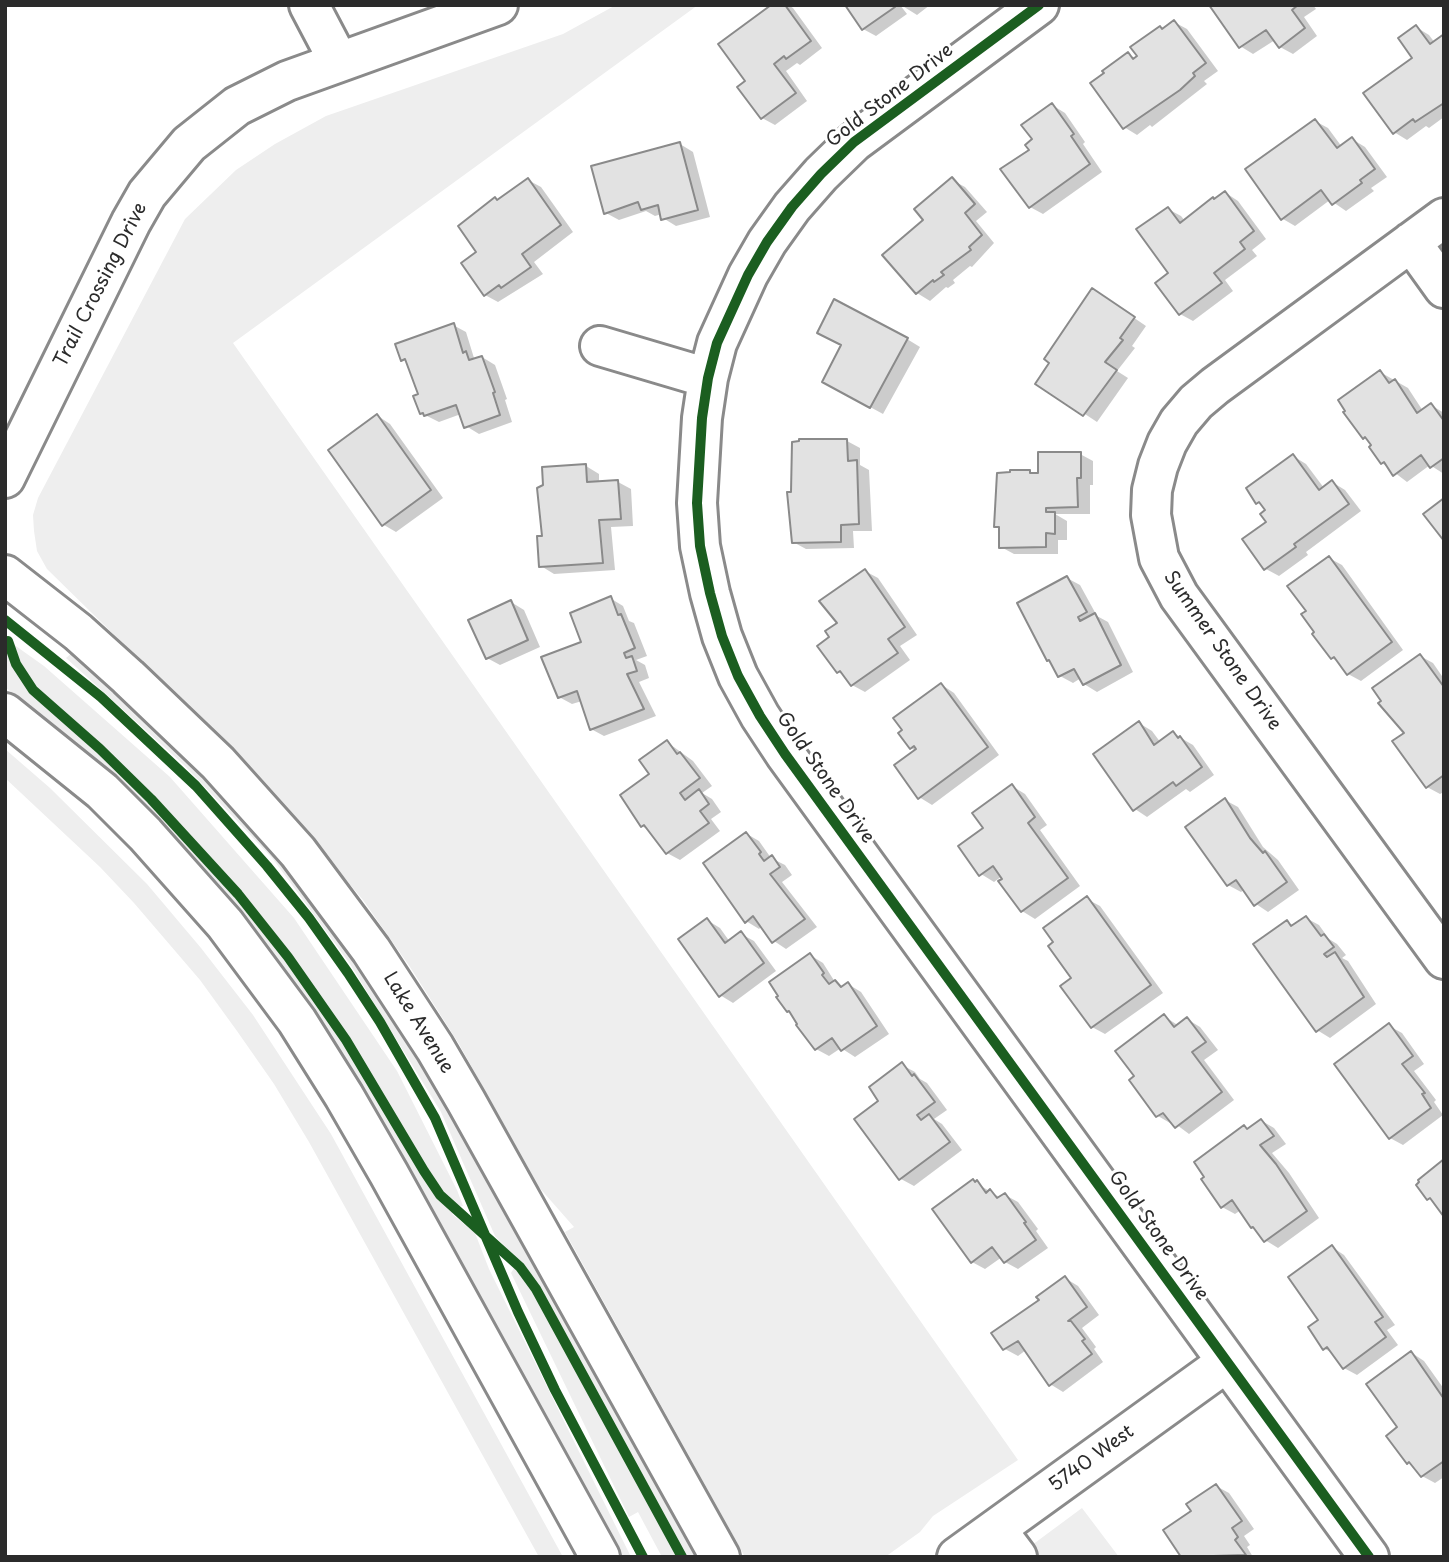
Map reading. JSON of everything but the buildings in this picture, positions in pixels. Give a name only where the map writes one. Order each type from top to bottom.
[{"type":"street","points":[[309,5],[339,62]]},
{"type":"street","name":"Trail Crossing Drive","points":[[5,478],[147,194],[167,168],[206,130],[237,106],[287,81],[498,5]]},
{"type":"street","name":"Gold Stone Drive","points":[[1040,5],[854,142],[821,174],[767,242],[748,275],[717,343],[708,378],[698,460],[700,546],[722,636],[738,676],[785,754],[1369,1557]]},
{"type":"street","name":"Summer Stone Drive","points":[[1444,218],[1196,402],[1179,422],[1167,443],[1152,490],[1151,515],[1159,558],[1179,596],[1444,959]]},
{"type":"street","points":[[1411,242],[1444,288]]},
{"type":"street","points":[[600,346],[708,378]]},
{"type":"street","name":"Lake Avenue","points":[[5,575],[42,602],[108,659],[218,764],[298,852],[371,950],[435,1048],[720,1557]]},
{"type":"street","points":[[5,713],[102,791],[145,834],[225,924],[290,1011],[376,1152],[600,1557]]},
{"type":"street","name":"5740 West","points":[[957,1557],[1007,1543],[1227,1362]]},
{"type":"shaded area","points":[[616,5],[698,5],[233,343],[1018,1460],[933,1516],[920,1532],[885,1557],[745,1557],[565,1232],[574,1227],[537,1185],[459,1044],[363,900],[259,777],[47,569],[37,551],[33,515],[38,498],[185,219],[236,170],[275,144],[326,116],[563,34]]},
{"type":"shaded area","points":[[13,644],[44,666],[170,777],[294,918],[397,1071],[457,1190],[463,1206],[458,1207],[452,1214],[475,1233],[489,1269],[631,1557],[621,1557],[420,1196],[187,855],[45,719],[5,687],[5,653]]},
{"type":"shaded area","points":[[73,652],[163,734],[242,813],[312,899],[384,996],[463,1131],[697,1557],[662,1557],[638,1512],[629,1517],[511,1273],[522,1264],[495,1236],[441,1112],[350,964],[273,859],[184,765],[66,658]]},
{"type":"shaded area","points":[[5,749],[50,788],[147,884],[253,1015],[331,1134],[563,1557],[539,1557],[309,1142],[274,1084],[200,980],[134,903],[100,867],[5,778]]},
{"type":"shaded area","points":[[1082,1508],[1119,1557],[1035,1557],[1028,1548]]},
{"type":"cycle path","points":[[1039,5],[854,142],[792,207],[767,242],[748,275],[717,343],[708,378],[702,418],[697,503],[700,546],[722,636],[738,676],[785,754],[1369,1557]]},
{"type":"cycle path","points":[[5,620],[101,697],[196,786],[267,866],[309,918],[348,973],[380,1022],[435,1118],[518,1312],[555,1390],[643,1557]]},
{"type":"cycle path","points":[[8,641],[16,664],[33,690],[100,749],[151,799],[238,894],[288,957],[346,1040],[440,1195],[520,1267],[536,1289],[682,1557]]}]
